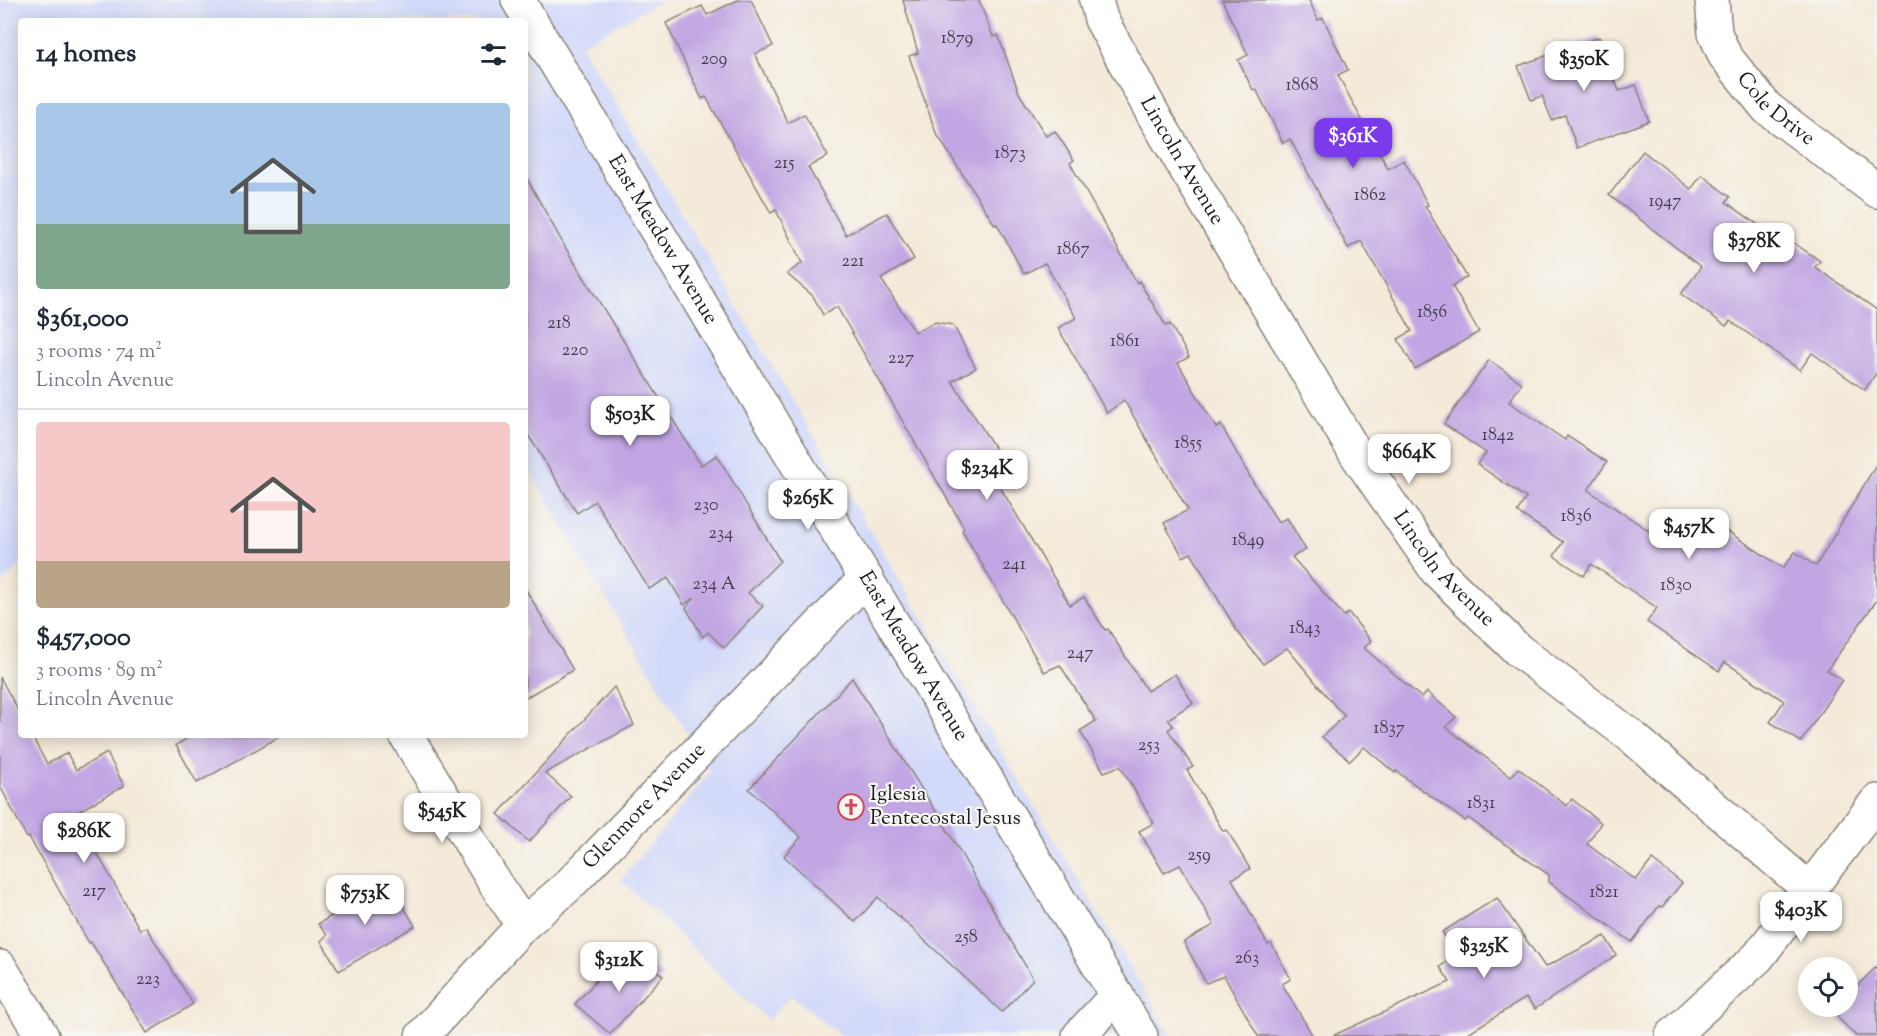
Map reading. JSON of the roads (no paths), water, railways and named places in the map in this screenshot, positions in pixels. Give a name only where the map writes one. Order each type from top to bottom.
[{"type":"street","name":"East Meadow Avenue","points":[[518,0],[1141,1036]]},
{"type":"street","name":"Lincoln Avenue","points":[[1096,0],[1101,19],[1154,114],[1356,454],[1437,571],[1518,650],[1631,736],[1810,890]]},
{"type":"street","name":"Cole Drive","points":[[1712,0],[1715,33],[1725,56],[1767,108],[1877,191]]},
{"type":"street","name":"Glenmore Avenue","points":[[422,1036],[523,925],[568,886],[866,578]]},
{"type":"street","points":[[408,738],[496,885],[523,925]]},
{"type":"street","points":[[1672,1036],[1758,957],[1877,801]]},
{"type":"street","points":[[0,967],[42,1036]]},
{"type":"street","points":[[1079,1036],[1117,996]]},
{"type":"place","name":"Iglesia Pentecostal Jesus","points":[[851,807]]}]
